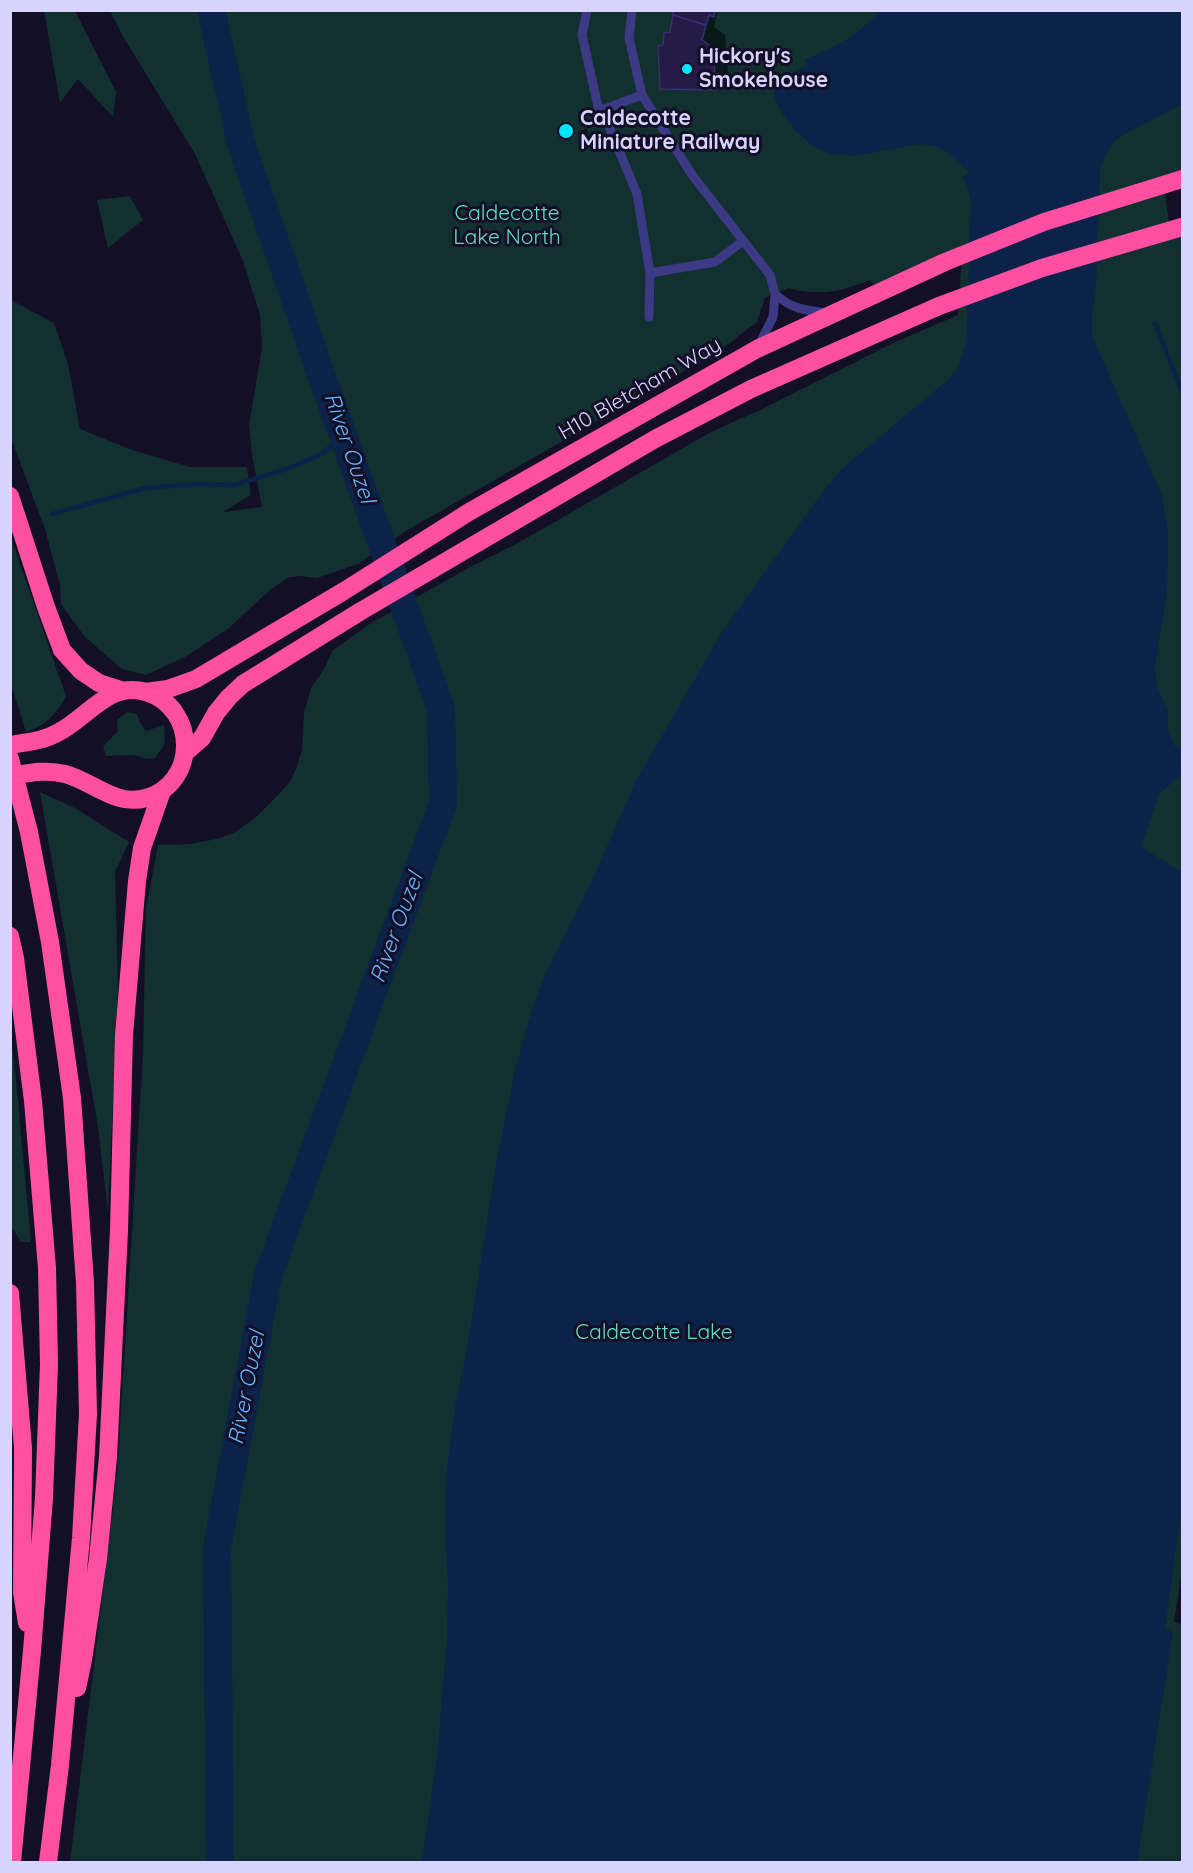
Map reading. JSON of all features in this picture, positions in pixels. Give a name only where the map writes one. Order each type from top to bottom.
[{"type":"highway","name":"H10 Bletcham Way","points":[[124,691],[146,692],[168,689],[196,679],[438,532],[757,349],[945,262],[1044,222],[1182,179]]},
{"type":"highway","points":[[60,1765],[83,1660],[98,1558],[108,1457],[124,1035],[137,881],[142,848],[150,822],[162,791],[176,776],[186,752],[202,738],[216,713],[243,684],[361,611],[655,439],[741,394],[939,306],[1042,268],[1182,227]]},
{"type":"highway","points":[[10,496],[62,650],[81,670],[99,682],[124,691]]},
{"type":"highway","points":[[10,745],[38,741],[56,734],[74,724],[109,695],[124,691]]},
{"type":"highway","points":[[146,692],[162,699],[173,709],[181,722],[186,752]]},
{"type":"highway","points":[[10,759],[28,832],[50,942],[72,1098],[85,1283],[88,1414],[81,1538],[60,1765],[48,1863]]},
{"type":"highway","points":[[10,776],[43,770],[64,773],[86,781],[108,794],[132,800],[145,798],[162,791]]},
{"type":"highway","points":[[10,936],[15,958],[33,1101],[47,1268],[49,1364],[44,1498],[12,1863]]},
{"type":"highway","points":[[10,1293],[23,1448],[22,1592],[32,1651]]},
{"type":"lane","points":[[587,10],[582,35],[599,111],[608,124],[637,194],[650,273],[648,317]]},
{"type":"lane","points":[[632,10],[629,38],[642,95],[692,175],[770,275],[775,294],[773,317],[757,349]]},
{"type":"lane","points":[[599,111],[642,95]]},
{"type":"lane","points":[[650,273],[715,262],[743,241]]},
{"type":"lane","points":[[775,294],[788,305],[799,309],[833,313]]},
{"type":"green space","points":[[44,11],[75,11],[116,92],[113,117],[78,79],[60,103]]},
{"type":"green space","name":"Caldecotte Lake","points":[[110,11],[1182,11],[1182,179],[1164,185],[1170,231],[1182,227],[1182,1570],[1174,1622],[1182,1625],[1182,1862],[70,1862],[117,1475],[143,1053],[146,908],[158,845],[191,844],[234,833],[255,818],[289,783],[302,750],[304,713],[311,688],[333,650],[368,625],[468,568],[518,543],[711,432],[895,342],[958,315],[962,256],[880,292],[870,280],[830,292],[799,291],[789,288],[765,298],[757,322],[719,351],[406,531],[358,564],[317,578],[289,577],[270,590],[229,628],[185,657],[146,675],[122,669],[85,637],[61,604],[60,585],[45,529],[11,438],[11,300],[54,323],[68,364],[80,429],[132,450],[190,467],[247,467],[251,495],[223,512],[262,507],[249,425],[262,348],[260,315],[243,261],[195,154]]},
{"type":"green space","points":[[130,196],[143,220],[108,248],[97,200]]},
{"type":"green space","points":[[10,535],[66,696],[50,718],[26,732],[11,684]]},
{"type":"green space","points":[[128,712],[137,714],[146,731],[164,725],[165,744],[155,758],[146,759],[135,755],[106,756],[103,746],[118,731],[117,720]]},
{"type":"green space","points":[[40,792],[75,808],[129,842],[115,872],[118,990],[108,1212],[98,1127]]},
{"type":"green space","points":[[10,1030],[31,1242],[21,1242],[11,1226]]},
{"type":"water","name":"Caldecotte Lake","points":[[880,11],[1182,11],[1182,104],[1118,138],[1107,152],[1100,169],[1096,289],[1092,313],[1092,336],[1162,495],[1168,533],[1167,592],[1155,668],[1157,687],[1168,711],[1168,732],[1174,745],[1182,750],[1182,774],[1159,794],[1142,845],[1146,850],[1182,872],[1182,1505],[1165,1629],[1173,1632],[1137,1862],[422,1862],[438,1748],[447,1636],[446,1475],[456,1401],[467,1349],[496,1164],[515,1070],[534,1003],[636,781],[722,632],[824,490],[844,467],[950,378],[958,368],[966,343],[971,204],[967,186],[962,177],[969,173],[946,152],[929,145],[913,145],[853,155],[828,152],[804,139],[785,117],[775,97],[774,86],[780,79],[807,66],[804,60],[854,34]]},
{"type":"building","points":[[674,10],[716,10],[714,17],[709,15],[706,25],[673,15]]},
{"type":"building","name":"Hickory's Smokehouse","points":[[673,15],[706,25],[702,40],[713,48],[716,90],[660,89],[658,46],[663,45],[664,33],[670,32]]},
{"type":"waterway","name":"River Ouzel","points":[[211,10],[241,143],[441,709],[443,803],[268,1275],[217,1548],[220,1862]]},
{"type":"waterway","points":[[1155,323],[1182,392]]},
{"type":"waterway","points":[[52,514],[145,488],[199,484],[234,485],[287,469],[322,454],[343,436]]},
{"type":"place","name":"Hickory's Smokehouse","points":[[687,69]]},
{"type":"place","name":"Caldecotte Miniature Railway","points":[[566,131]]},
{"type":"park label","name":"Caldecotte Lake North","points":[[507,226]]}]
